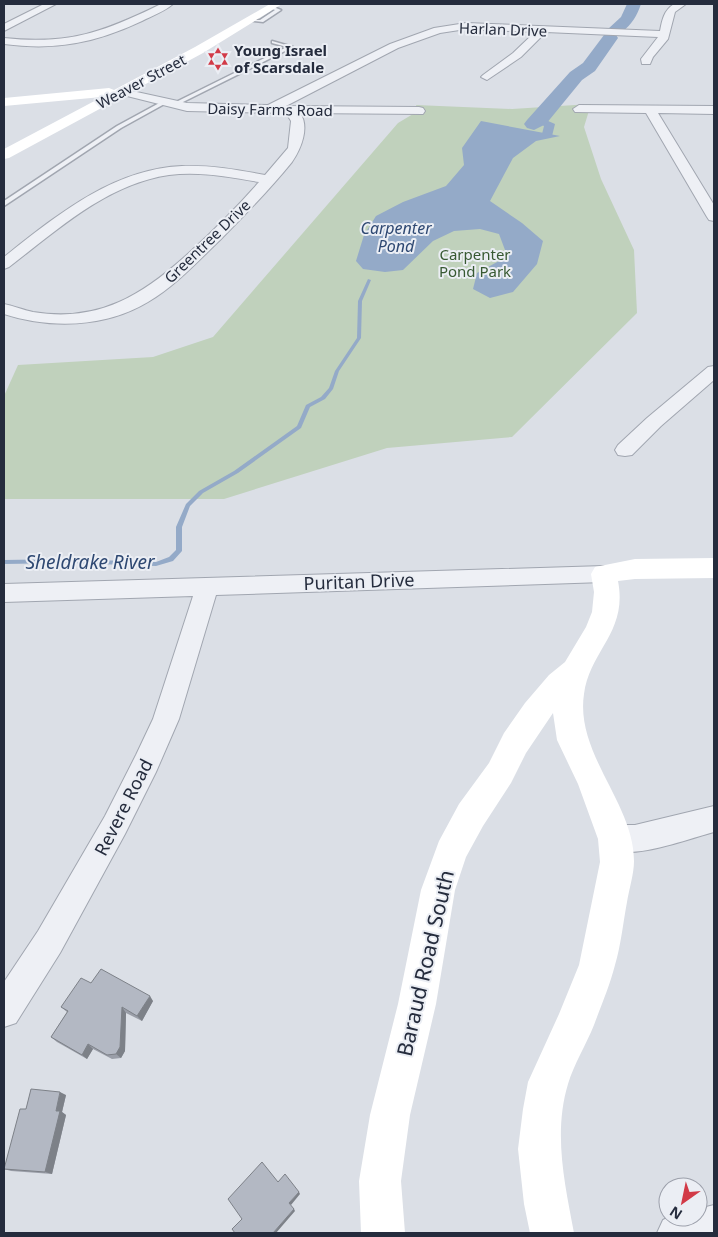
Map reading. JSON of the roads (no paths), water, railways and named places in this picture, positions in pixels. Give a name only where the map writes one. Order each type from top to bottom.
[{"type":"street","points":[[4,28],[51,4]]},
{"type":"street","points":[[4,41],[19,44],[51,44],[102,35],[121,28],[168,4]]},
{"type":"street","points":[[646,62],[650,53],[660,43],[664,34],[668,12],[681,4]]},
{"type":"street","name":"Weaver Street","points":[[4,155],[200,50],[274,6]]},
{"type":"street","name":"Harlan Drive","points":[[270,109],[394,46],[438,30],[466,26],[664,34]]},
{"type":"street","points":[[487,77],[517,55],[544,30]]},
{"type":"street","points":[[4,102],[123,92]]},
{"type":"street","name":"Daisy Farms Road","points":[[123,92],[200,108],[418,111]]},
{"type":"street","points":[[65,97],[80,103],[82,106],[78,114]]},
{"type":"street","name":"Greentree Drive","points":[[4,309],[35,317],[73,319],[96,316],[130,304],[173,276],[269,180],[294,148],[297,118],[289,109]]},
{"type":"street","points":[[579,109],[714,110]]},
{"type":"street","points":[[650,109],[714,217]]},
{"type":"street","points":[[4,264],[92,200],[139,178],[169,171],[183,171],[269,180]]},
{"type":"street","points":[[624,450],[654,422],[711,379]]},
{"type":"street","name":"Puritan Drive","points":[[4,592],[207,588],[393,579],[604,574],[634,568],[714,568]]},
{"type":"street","name":"Baraud Road South","points":[[383,1233],[380,1181],[390,1115],[417,1004],[438,890],[451,852],[471,815],[500,773],[514,743],[536,712],[575,670],[600,628],[606,612],[607,592],[604,574]]},
{"type":"street","name":"Revere Road","points":[[4,1011],[54,934],[115,825],[146,763],[166,719],[207,588]]},
{"type":"street","name":"Baraud Road South","points":[[552,1233],[539,1149],[543,1109],[548,1082],[575,1024],[597,965],[607,905],[617,862],[616,839],[593,783],[572,740],[568,716],[569,694],[575,670]]},
{"type":"street","points":[[616,839],[635,839],[714,819]]},
{"type":"street","points":[[676,1233],[714,1224]]},
{"type":"lane","points":[[4,204],[119,127],[291,47],[274,42]]},
{"type":"water","name":"Carpenter Pond","points":[[481,121],[560,136],[536,141],[513,158],[490,201],[522,223],[543,241],[537,264],[513,292],[490,298],[473,289],[477,273],[499,261],[505,250],[499,234],[480,229],[454,231],[433,241],[403,270],[385,272],[363,269],[356,261],[364,235],[376,216],[403,202],[446,186],[464,165],[462,148]]},
{"type":"waterway","name":"Sheldrake River","points":[[616,29],[628,18],[634,4]]},
{"type":"waterway","name":"Sheldrake River","points":[[534,124],[576,76],[589,67],[610,38]]},
{"type":"waterway","name":"Sheldrake River","points":[[539,120],[550,124],[548,134]]},
{"type":"waterway","name":"Sheldrake River","points":[[4,562],[67,561],[156,564],[171,559],[179,551],[179,527],[188,505],[201,492],[236,472],[299,427],[308,406],[323,398],[331,388],[337,371],[359,338],[360,301],[369,280]]},
{"type":"place","name":"Young Israel of Scarsdale","points":[[218,59]]},
{"type":"park label","name":"Carpenter Pond Park","points":[[475,262]]}]
